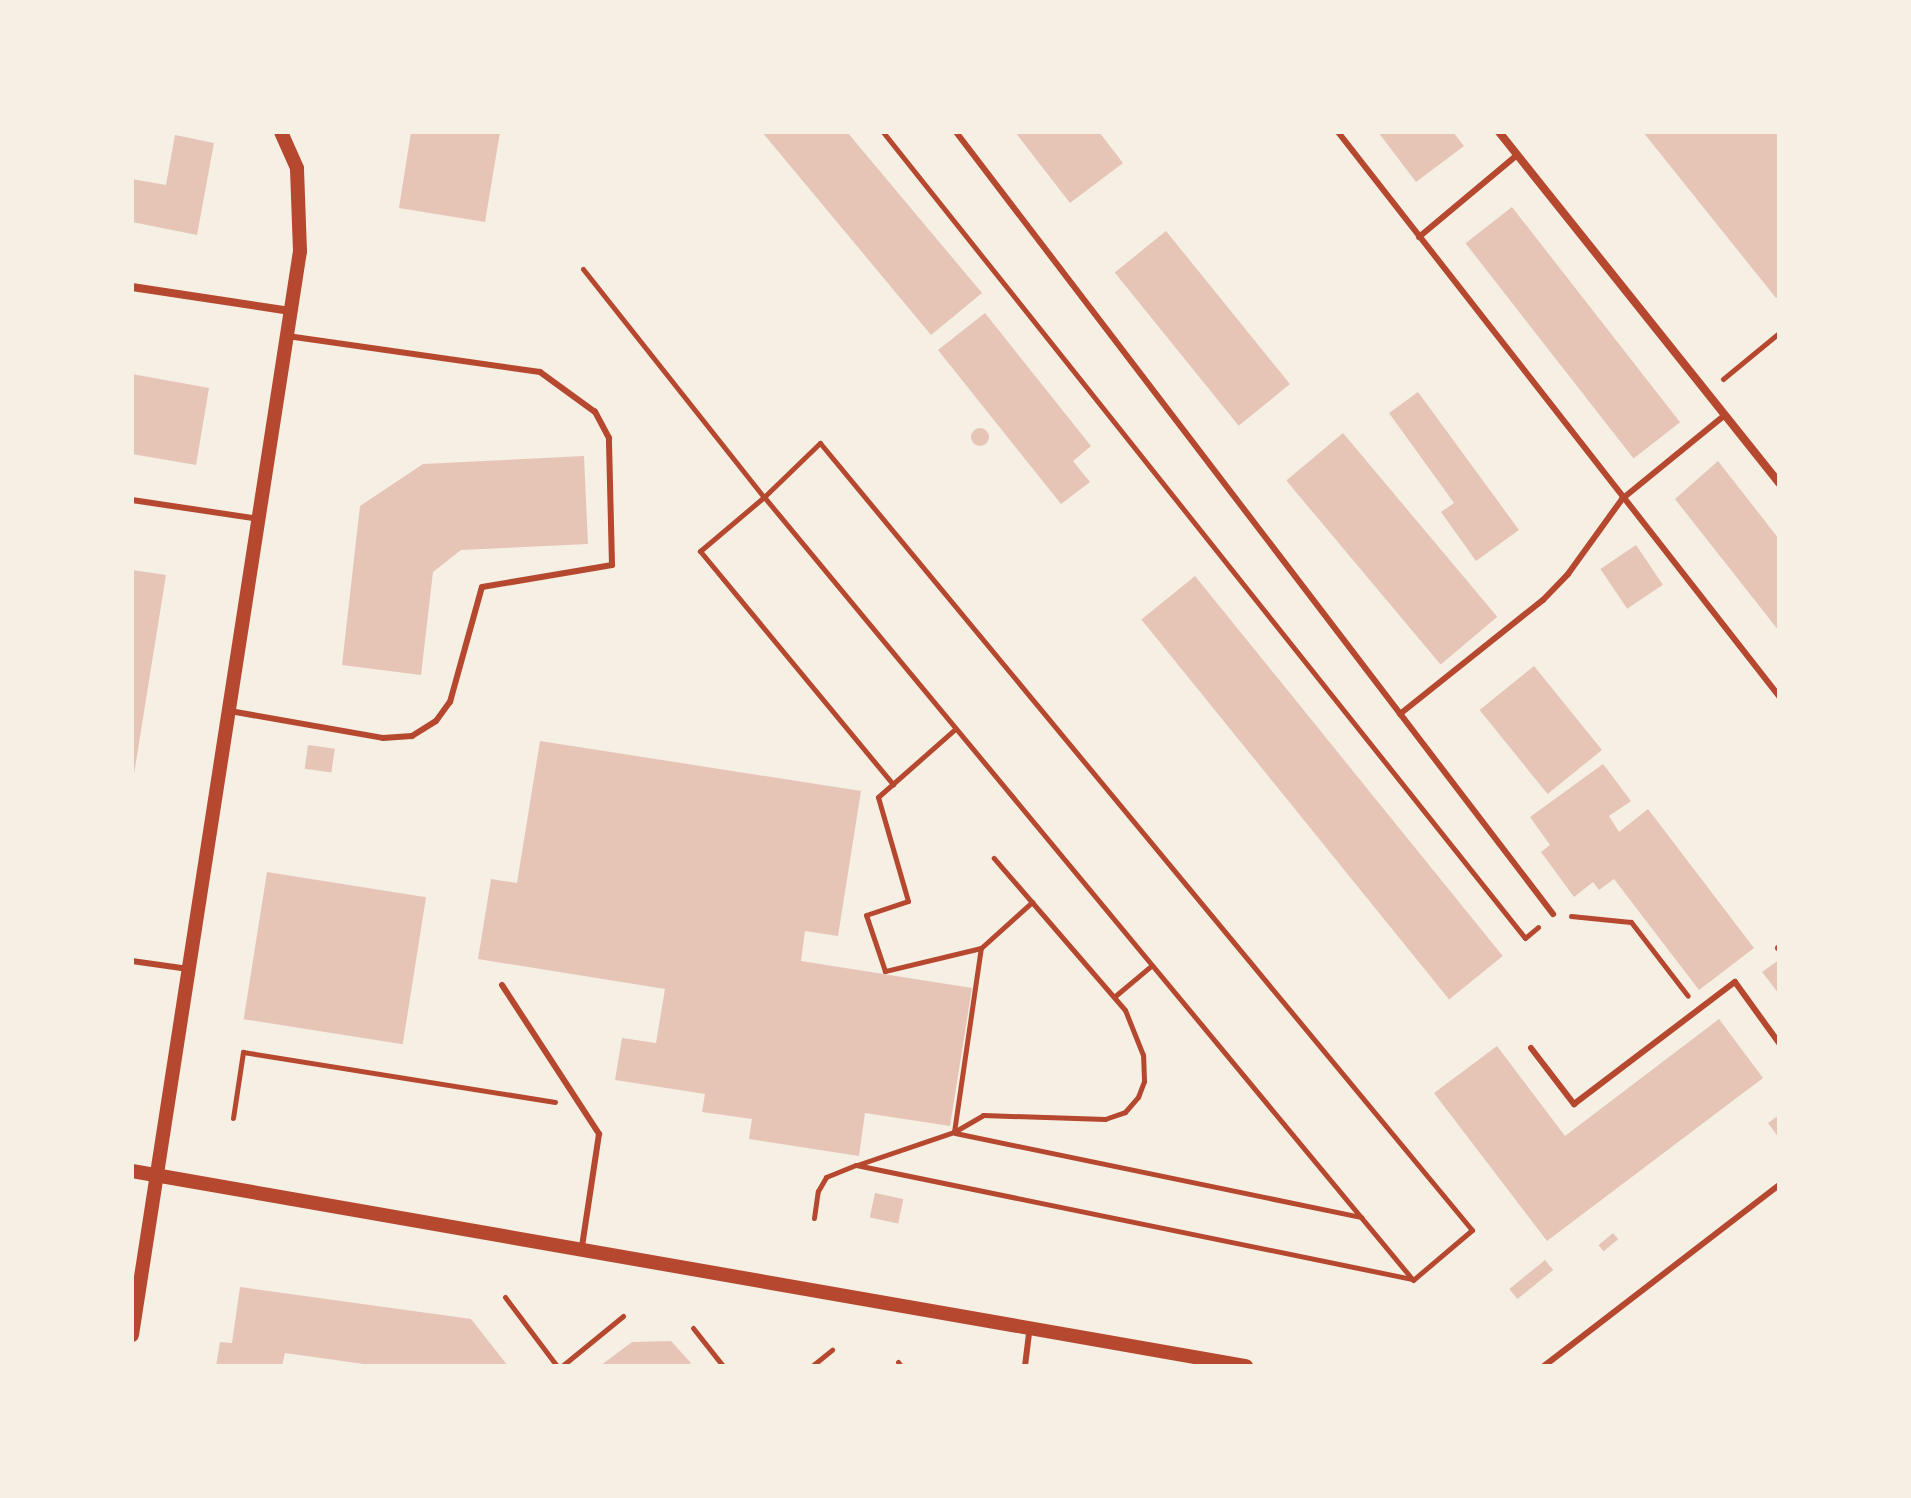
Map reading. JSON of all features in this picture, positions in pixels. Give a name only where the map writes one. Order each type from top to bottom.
[{"type":"street","points":[[132,1335],[300,251],[297,168],[281,132]]},
{"type":"street","points":[[1499,132],[1779,483]]},
{"type":"street","points":[[132,287],[290,311]]},
{"type":"street","points":[[132,1171],[1246,1366]]},
{"type":"lane","points":[[956,132],[1553,914]]},
{"type":"lane","points":[[1338,132],[1779,696]]},
{"type":"lane","points":[[1419,237],[1517,155]]},
{"type":"lane","points":[[230,711],[383,738],[412,736],[436,721],[450,702],[482,587],[612,565],[609,438],[595,412],[540,372],[286,336]]},
{"type":"lane","points":[[1400,714],[1543,600],[1568,574],[1622,499],[1725,415]]},
{"type":"lane","points":[[132,500],[259,519]]},
{"type":"lane","points":[[132,961],[191,969]]},
{"type":"lane","points":[[1531,1048],[1574,1104],[1735,982],[1779,1043]]},
{"type":"lane","points":[[502,985],[599,1134],[582,1249]]},
{"type":"lane","points":[[1544,1366],[1779,1185]]},
{"type":"lane","points":[[1025,1366],[1030,1327]]},
{"type":"path","points":[[883,132],[1525,938],[1553,914],[1631,922],[1699,1010]]},
{"type":"path","points":[[583,269],[764,497],[1413,1280]]},
{"type":"path","points":[[1707,392],[1779,333]]},
{"type":"path","points":[[893,784],[700,551],[764,497],[820,443],[1472,1230],[1413,1280]]},
{"type":"path","points":[[955,729],[878,797],[908,901],[866,915],[885,971],[981,948],[1032,902]]},
{"type":"path","points":[[814,1218],[818,1191],[826,1177],[954,1132],[983,1115],[1105,1119],[1125,1112],[1138,1097],[1144,1081],[1143,1055],[1125,1010],[994,858]]},
{"type":"path","points":[[954,1132],[981,948]]},
{"type":"path","points":[[1114,997],[1151,966]]},
{"type":"path","points":[[233,1118],[243,1052],[568,1104]]},
{"type":"path","points":[[954,1132],[1361,1218]]},
{"type":"path","points":[[856,1165],[1413,1280]]},
{"type":"path","points":[[505,1297],[560,1366],[623,1316]]},
{"type":"path","points":[[693,1328],[723,1366]]},
{"type":"path","points":[[812,1366],[832,1350]]},
{"type":"building","points":[[411,132],[500,132],[485,222],[399,208]]},
{"type":"building","points":[[762,132],[847,132],[982,293],[931,335]]},
{"type":"building","points":[[1015,132],[1099,132],[1123,163],[1070,203]]},
{"type":"building","points":[[1378,132],[1453,132],[1464,146],[1416,182]]},
{"type":"building","points":[[1643,132],[1778,132],[1779,296],[1776,298]]},
{"type":"building","points":[[175,135],[214,143],[197,235],[132,222],[132,179],[166,185]]},
{"type":"building","points":[[1512,207],[1680,422],[1634,458],[1466,243]]},
{"type":"building","points":[[1166,231],[1290,384],[1239,426],[1115,273]]},
{"type":"building","points":[[985,313],[1091,446],[1073,461],[1090,482],[1061,504],[938,350]]},
{"type":"building","points":[[132,374],[209,388],[196,465],[132,454]]},
{"type":"building","points":[[1418,392],[1519,530],[1476,561],[1441,512],[1454,503],[1389,413]]},
{"type":"building","points":[[976,428],[984,428],[989,437],[987,444],[976,446],[971,441],[971,433]]},
{"type":"building","points":[[1343,433],[1497,617],[1441,664],[1286,481]]},
{"type":"building","points":[[584,456],[588,544],[461,550],[433,572],[421,675],[342,665],[360,506],[423,464]]},
{"type":"building","points":[[1718,461],[1779,539],[1779,631],[1675,499]]},
{"type":"building","points":[[1636,545],[1663,585],[1627,609],[1600,569]]},
{"type":"building","points":[[132,570],[166,575],[134,774],[132,774]]},
{"type":"building","points":[[1195,576],[1503,956],[1449,999],[1141,619]]},
{"type":"building","points":[[1534,666],[1602,750],[1548,794],[1480,710]]},
{"type":"building","points":[[540,741],[861,791],[838,936],[805,931],[801,961],[972,988],[950,1126],[865,1113],[859,1156],[749,1139],[752,1119],[702,1112],[705,1094],[615,1080],[622,1038],[656,1043],[665,989],[478,959],[491,879],[517,883]]},
{"type":"building","points":[[308,745],[335,749],[331,773],[305,769]]},
{"type":"building","points":[[1603,764],[1631,801],[1609,816],[1619,832],[1648,809],[1754,948],[1699,990],[1614,879],[1599,890],[1593,882],[1574,897],[1541,852],[1550,845],[1530,817]]},
{"type":"building","points":[[267,872],[426,897],[403,1044],[244,1019]]},
{"type":"building","points":[[1779,960],[1779,994],[1762,972]]},
{"type":"building","points":[[1719,1019],[1763,1078],[1547,1241],[1434,1093],[1497,1046],[1565,1136]]},
{"type":"building","points":[[1779,1115],[1779,1138],[1768,1123]]},
{"type":"building","points":[[875,1193],[903,1199],[898,1223],[870,1217]]},
{"type":"building","points":[[1613,1233],[1618,1239],[1604,1251],[1598,1245]]},
{"type":"building","points":[[1545,1260],[1553,1270],[1517,1299],[1509,1289]]},
{"type":"building","points":[[240,1287],[471,1319],[508,1366],[378,1366],[285,1353],[282,1366],[216,1366],[220,1342],[232,1343]]},
{"type":"building","points":[[671,1341],[691,1363],[687,1366],[600,1366],[632,1342]]}]
